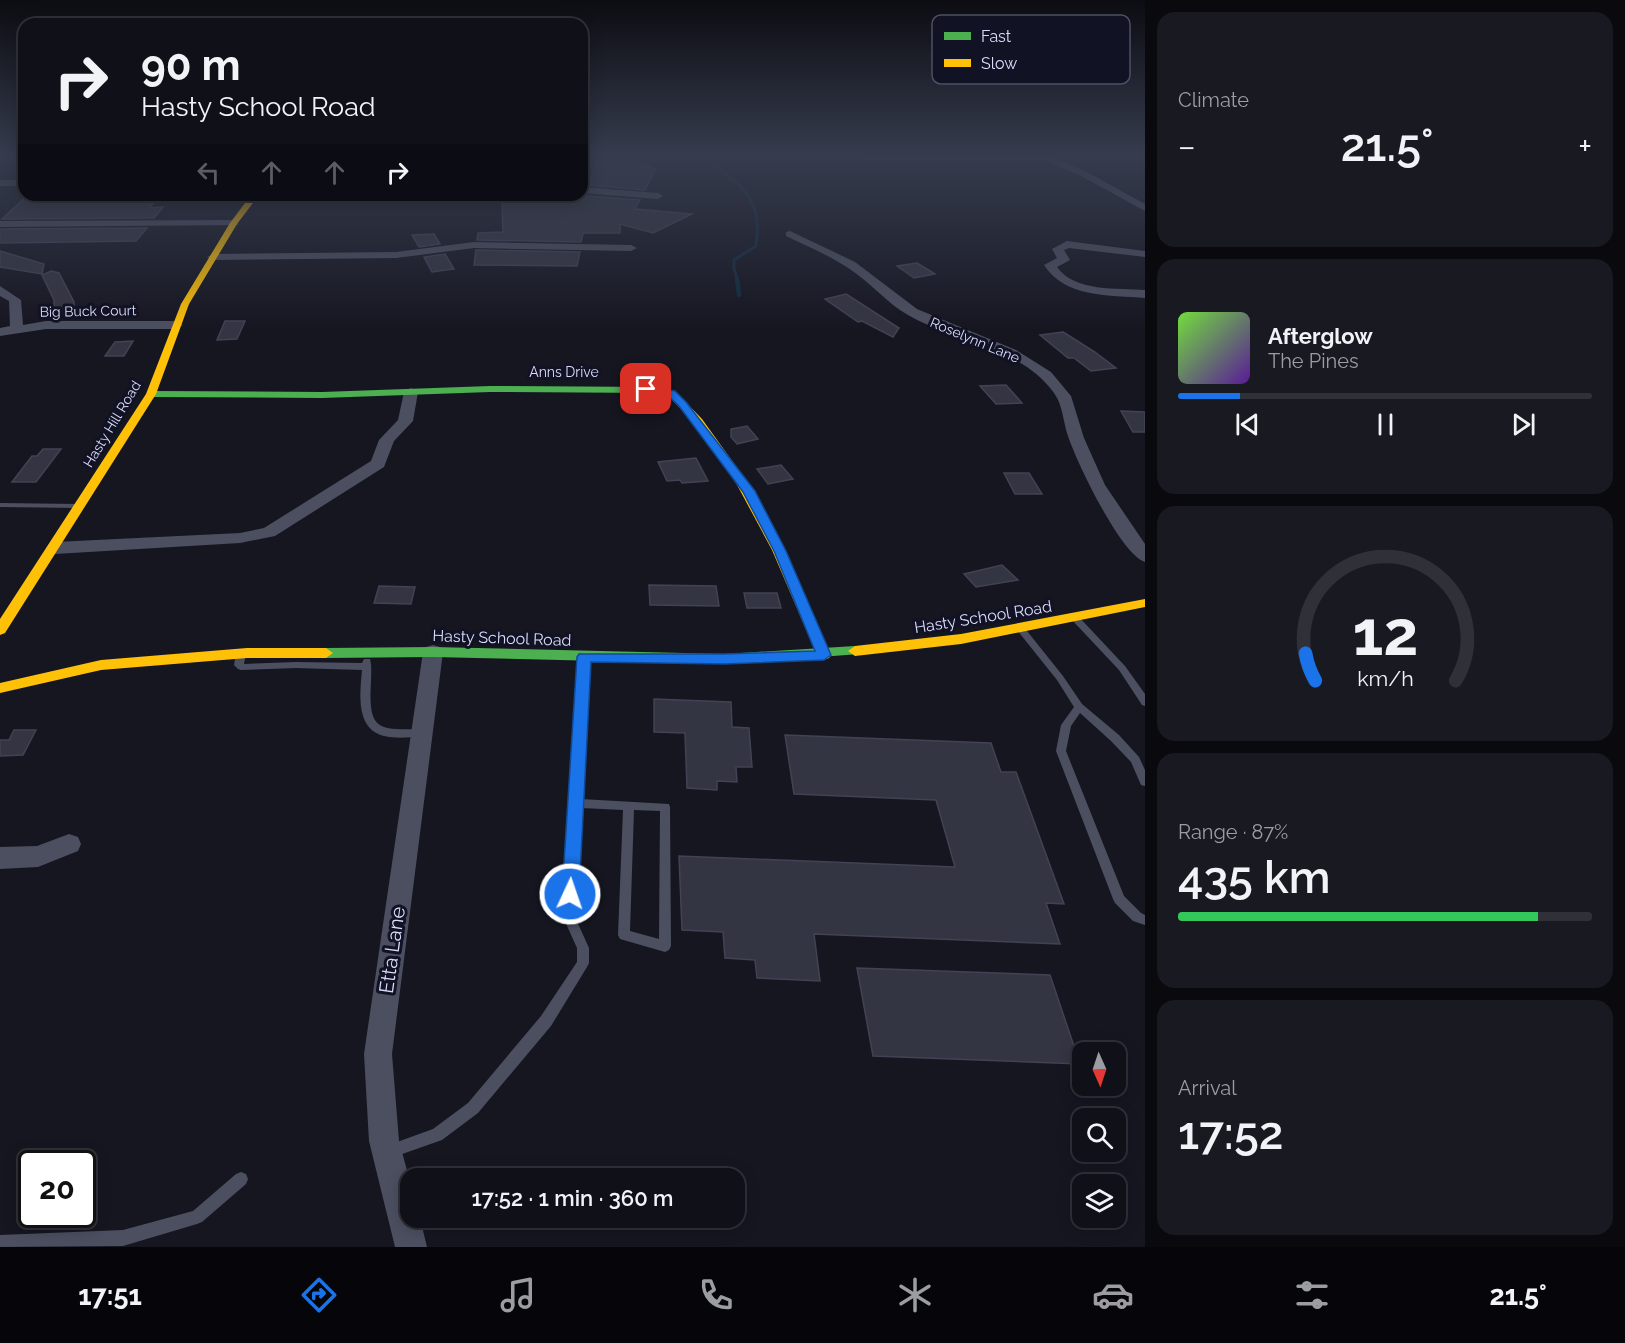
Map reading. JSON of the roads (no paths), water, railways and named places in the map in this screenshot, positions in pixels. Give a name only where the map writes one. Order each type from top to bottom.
[{"type":"street","name":"Hasty Hill Road","points":[[0,630],[55,548],[152,394],[176,325],[189,297],[241,214]]},
{"type":"street","points":[[0,224],[234,223]]},
{"type":"street","name":"Roselynn Lane","points":[[790,234],[858,269],[899,304],[915,314],[992,345],[1041,372],[1060,391],[1068,409],[1075,437],[1097,485],[1129,536],[1145,556]]},
{"type":"street","points":[[1145,254],[1067,244],[1058,249],[1064,260],[1050,266],[1053,273],[1077,287],[1145,294]]},
{"type":"street","points":[[213,257],[396,255],[474,245],[631,248]]},
{"type":"street","points":[[0,290],[15,300],[16,328]]},
{"type":"street","name":"Big Buck Court","points":[[0,332],[16,328],[46,326],[176,325]]},
{"type":"street","name":"Anns Drive","points":[[152,394],[322,395],[620,389],[662,390],[671,393],[710,438],[749,491],[780,551],[824,655]]},
{"type":"street","points":[[55,548],[240,538],[269,532],[378,464],[387,440],[405,421],[411,392]]},
{"type":"street","name":"Hasty School Road","points":[[0,687],[101,665],[242,653],[433,652],[724,659],[824,655],[962,639],[1145,603]]},
{"type":"street","name":"Etta Lane","points":[[411,1247],[386,1153],[378,1054],[433,652]]},
{"type":"street","points":[[0,858],[38,856],[69,844]]},
{"type":"lane","points":[[0,505],[81,506]]},
{"type":"lane","points":[[1075,618],[1122,668],[1145,702]]},
{"type":"lane","points":[[1020,628],[1060,678],[1079,707],[1115,738],[1135,760],[1145,782]]},
{"type":"lane","points":[[367,652],[366,716],[371,725],[383,732],[422,733]]},
{"type":"lane","points":[[242,653],[239,664],[242,668],[296,665],[367,667]]},
{"type":"lane","points":[[386,1153],[437,1135],[473,1108],[546,1022],[583,963],[583,948],[569,917],[584,657]]},
{"type":"lane","points":[[1079,707],[1066,724],[1061,751],[1119,899],[1137,917],[1145,920]]},
{"type":"lane","points":[[576,804],[665,807],[665,946],[624,935],[629,806]]},
{"type":"lane","points":[[0,1243],[123,1238],[197,1217],[241,1179]]},
{"type":"waterway","points":[[738,281],[734,260],[756,246],[756,214]]},
{"type":"waterway","points":[[737,279],[739,295]]}]
